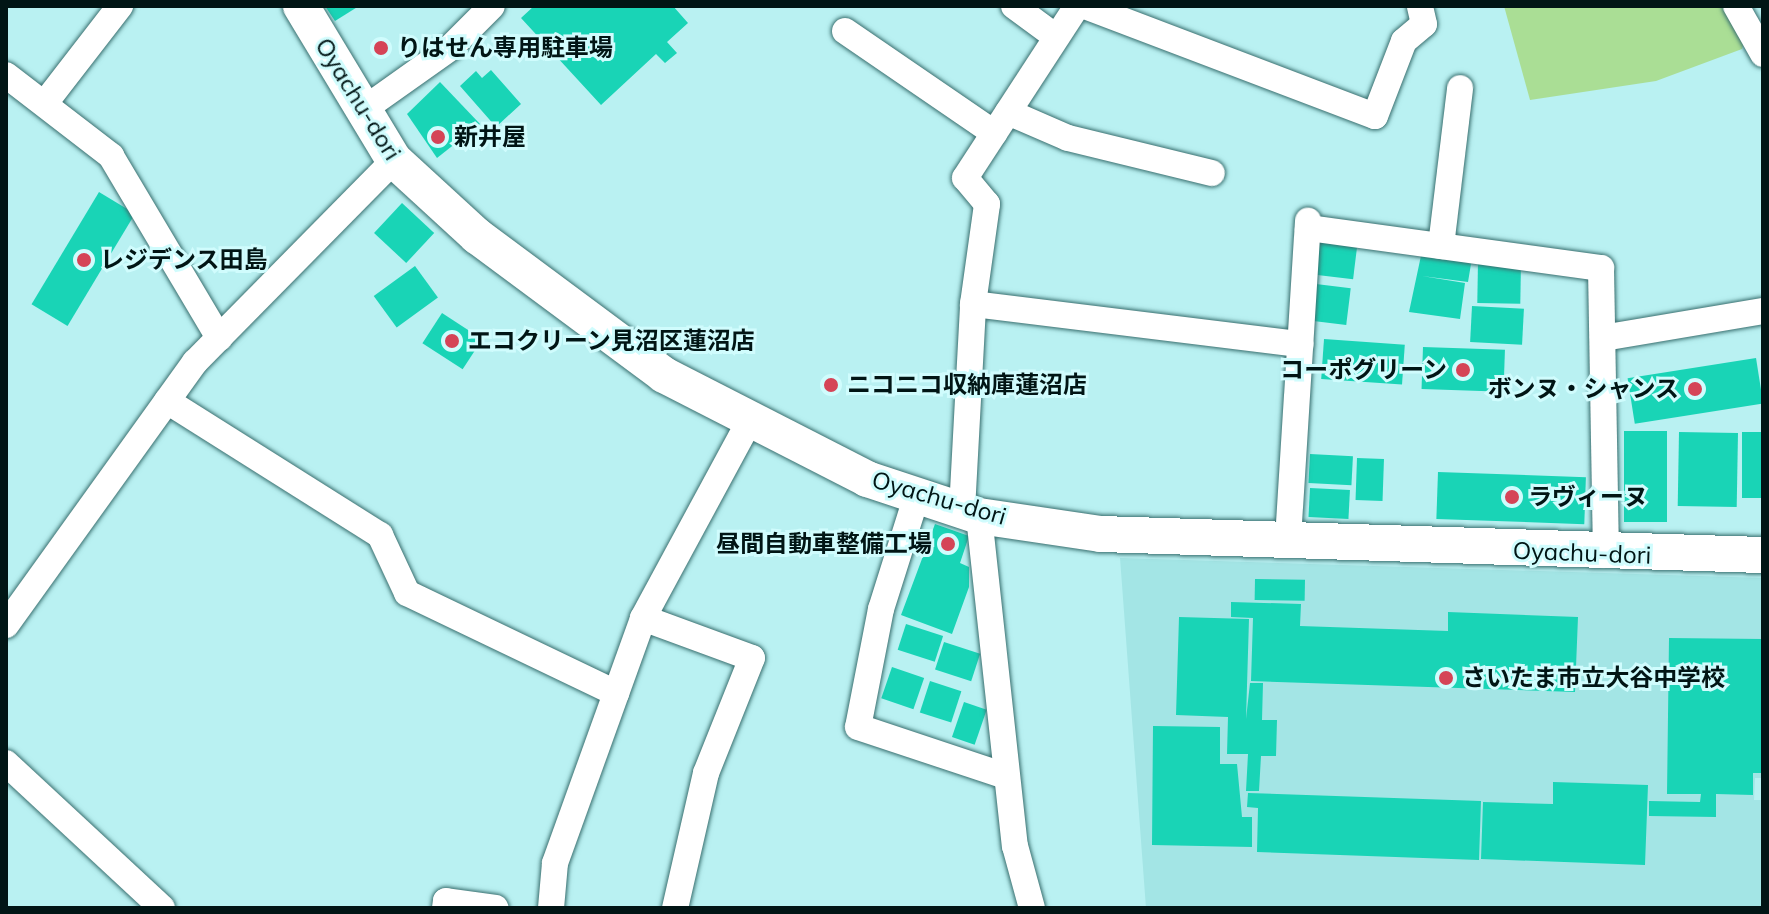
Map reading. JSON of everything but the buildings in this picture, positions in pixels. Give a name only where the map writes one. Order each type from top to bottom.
[{"type":"street","points":[[45,103],[120,6]]},
{"type":"street","name":"Oyachu-dori","points":[[301,6],[360,112],[394,160],[565,303],[664,375],[749,422],[917,495],[971,513],[1101,534],[1288,539],[1606,555],[1763,555]]},
{"type":"street","points":[[360,112],[450,48],[492,6]]},
{"type":"street","points":[[1014,6],[1056,37]]},
{"type":"street","points":[[1032,908],[1005,776],[971,513],[973,304],[987,204],[965,178],[1077,6]]},
{"type":"street","points":[[1085,6],[1375,116],[1404,41],[1424,24],[1420,6]]},
{"type":"street","points":[[1736,6],[1763,54]]},
{"type":"street","points":[[845,31],[1001,123],[1212,173]]},
{"type":"street","points":[[6,75],[111,156],[219,338]]},
{"type":"street","points":[[1441,246],[1460,88]]},
{"type":"street","points":[[6,625],[167,401],[219,338],[394,160]]},
{"type":"street","points":[[1288,539],[1308,225],[1601,268],[1606,555]]},
{"type":"street","points":[[973,304],[1301,344]]},
{"type":"street","points":[[1603,338],[1763,311]]},
{"type":"street","points":[[167,401],[380,535],[407,593],[616,693]]},
{"type":"street","points":[[551,908],[555,863],[643,618],[749,422]]},
{"type":"street","points":[[917,495],[881,609],[858,727],[1005,776]]},
{"type":"street","points":[[643,618],[752,658],[706,773],[675,908]]},
{"type":"street","points":[[6,763],[162,908]]},
{"type":"street","points":[[445,908],[446,901],[496,908]]},
{"type":"shaded area","name":"さいたま市立大谷中学校","points":[[1120,558],[1763,578],[1763,778],[1755,778],[1754,800],[1763,800],[1763,908],[1146,908]]},
{"type":"green space","points":[[1504,6],[1728,6],[1746,35],[1742,49],[1656,81],[1530,100]]},
{"type":"place","name":"りはせん専用駐車場","points":[[381,48]]},
{"type":"place","name":"新井屋","points":[[438,137]]},
{"type":"place","name":"レジデンス田島","points":[[84,260]]},
{"type":"place","name":"エコクリーン見沼区蓮沼店","points":[[452,341]]},
{"type":"place","name":"コーポグリーン","points":[[1463,370]]},
{"type":"place","name":"ニコニコ収納庫蓮沼店","points":[[831,385]]},
{"type":"place","name":"ボンヌ・シャンス","points":[[1695,389]]},
{"type":"place","name":"ラヴィーヌ","points":[[1512,497]]},
{"type":"place","name":"昼間自動車整備工場","points":[[948,544]]},
{"type":"place","name":"さいたま市立大谷中学校","points":[[1446,678]]}]
